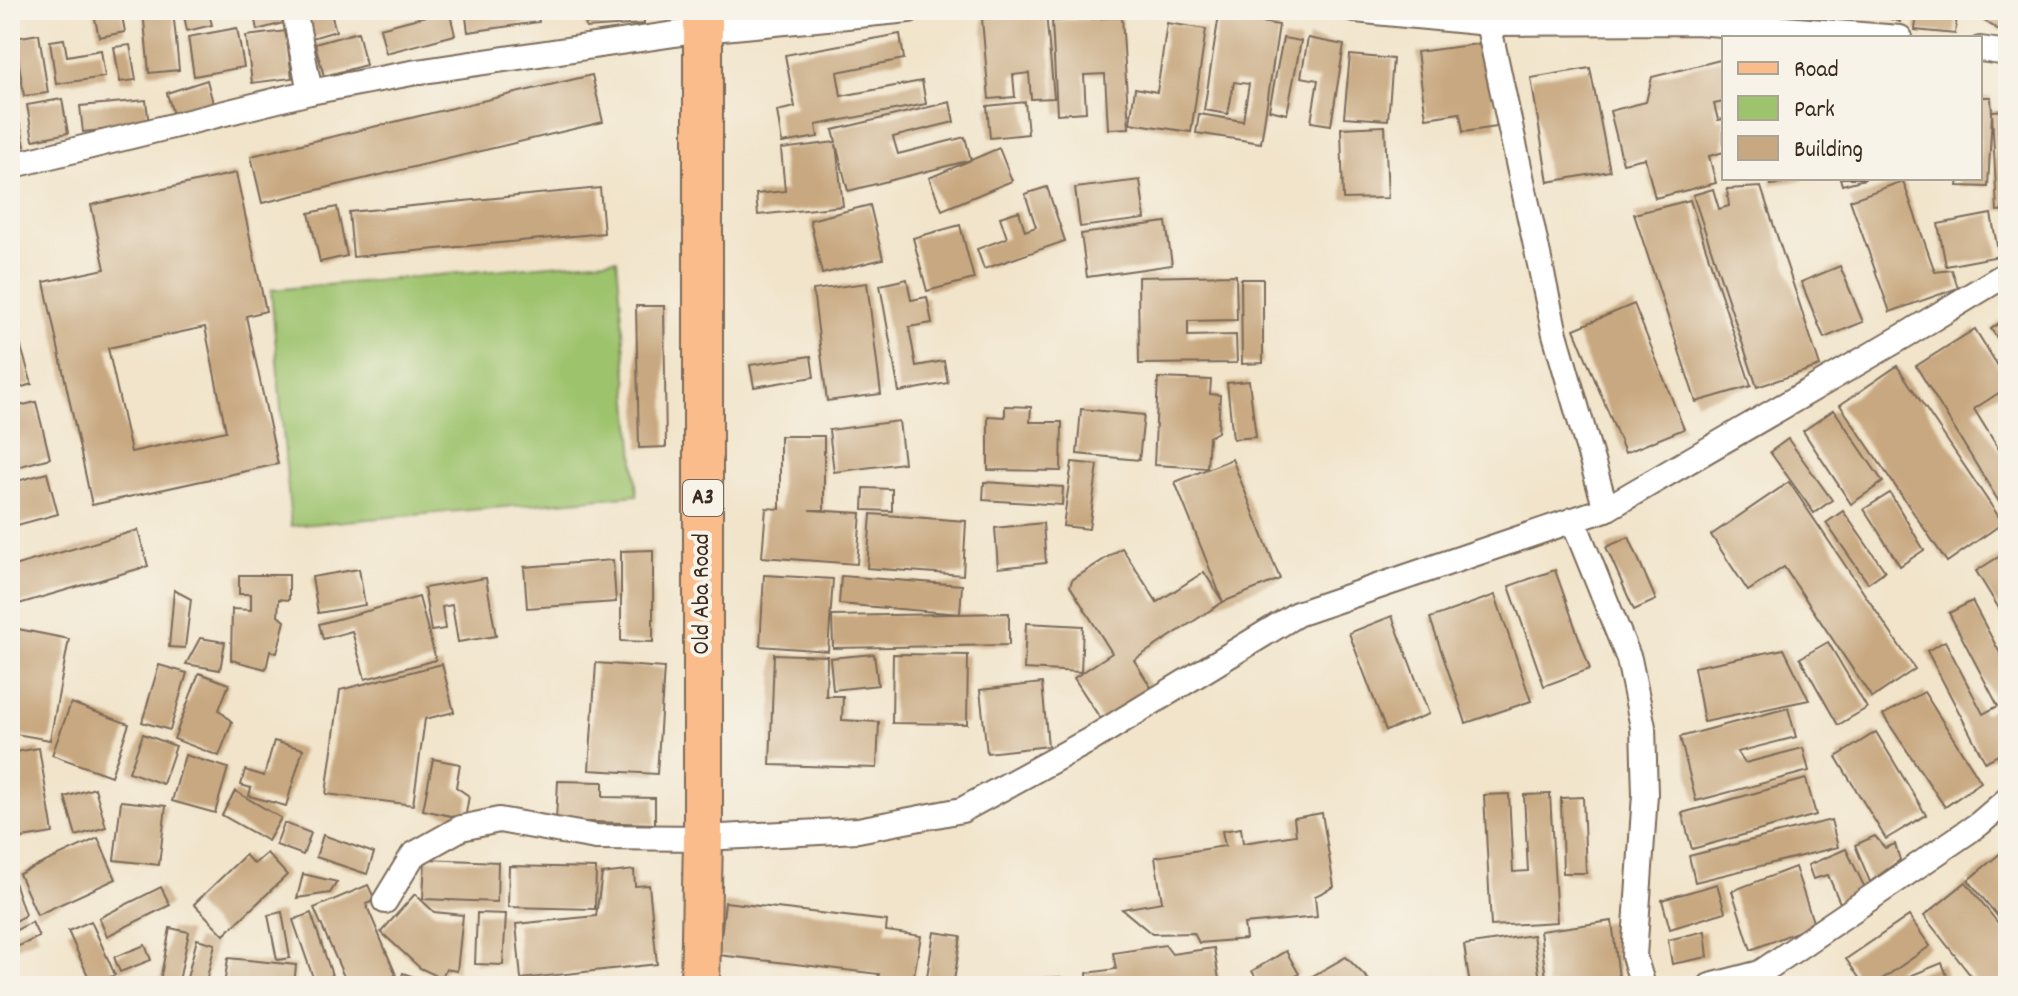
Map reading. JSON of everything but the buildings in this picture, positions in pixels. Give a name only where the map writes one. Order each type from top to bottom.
[{"type":"main road","name":"Old Aba Road","points":[[700,986],[703,838],[702,20]]},
{"type":"street","points":[[294,10],[310,92]]},
{"type":"street","points":[[10,166],[310,92],[702,20],[909,10]]},
{"type":"street","points":[[1355,10],[1696,22],[1874,36]]},
{"type":"street","points":[[1487,17],[1555,334],[1606,509]]},
{"type":"street","points":[[1982,49],[2008,53]]},
{"type":"street","points":[[385,901],[413,855],[461,828],[499,820],[596,837],[703,838],[858,830],[962,810],[1090,740],[1297,614],[1606,509],[2008,273]]},
{"type":"street","points":[[1573,520],[1629,659],[1643,727],[1645,794],[1634,956],[1643,986]]},
{"type":"street","points":[[1710,986],[1760,973],[1979,824],[2008,799]]},
{"type":"green space","points":[[617,259],[637,495],[291,526],[271,290]]}]
